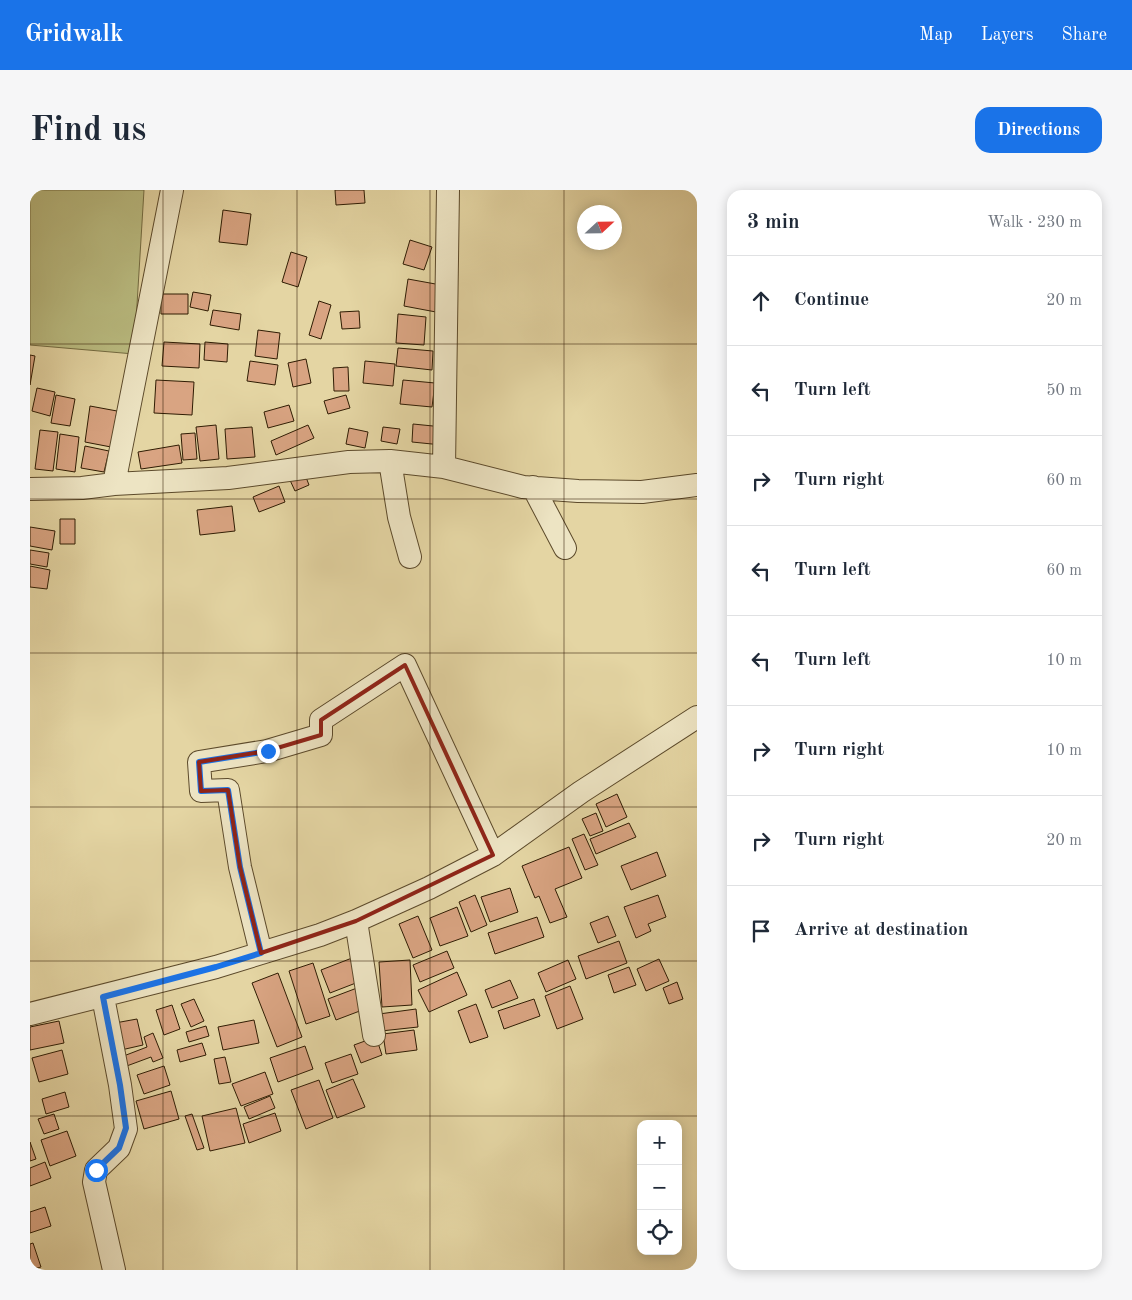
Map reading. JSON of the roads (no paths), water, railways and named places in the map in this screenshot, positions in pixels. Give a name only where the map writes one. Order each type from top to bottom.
[{"type":"street","points":[[114,484],[172,190]]},
{"type":"street","points":[[444,467],[448,190]]},
{"type":"street","points":[[390,461],[399,517],[410,557]]},
{"type":"street","points":[[30,489],[82,488],[114,484],[228,478],[349,462],[390,461],[444,467],[480,477],[534,487],[578,491],[642,492],[697,486]]},
{"type":"street","points":[[534,487],[566,548]]},
{"type":"street","points":[[261,953],[240,867],[228,790],[201,791],[199,762],[268,751],[322,735],[321,720],[405,665],[493,855]]},
{"type":"street","points":[[30,1014],[216,967],[320,935],[356,921],[429,888],[493,855],[581,792],[697,717]]},
{"type":"street","points":[[356,921],[374,1035]]},
{"type":"street","points":[[103,997],[120,1085],[126,1128],[119,1148],[96,1170],[94,1182],[114,1270]]}]
